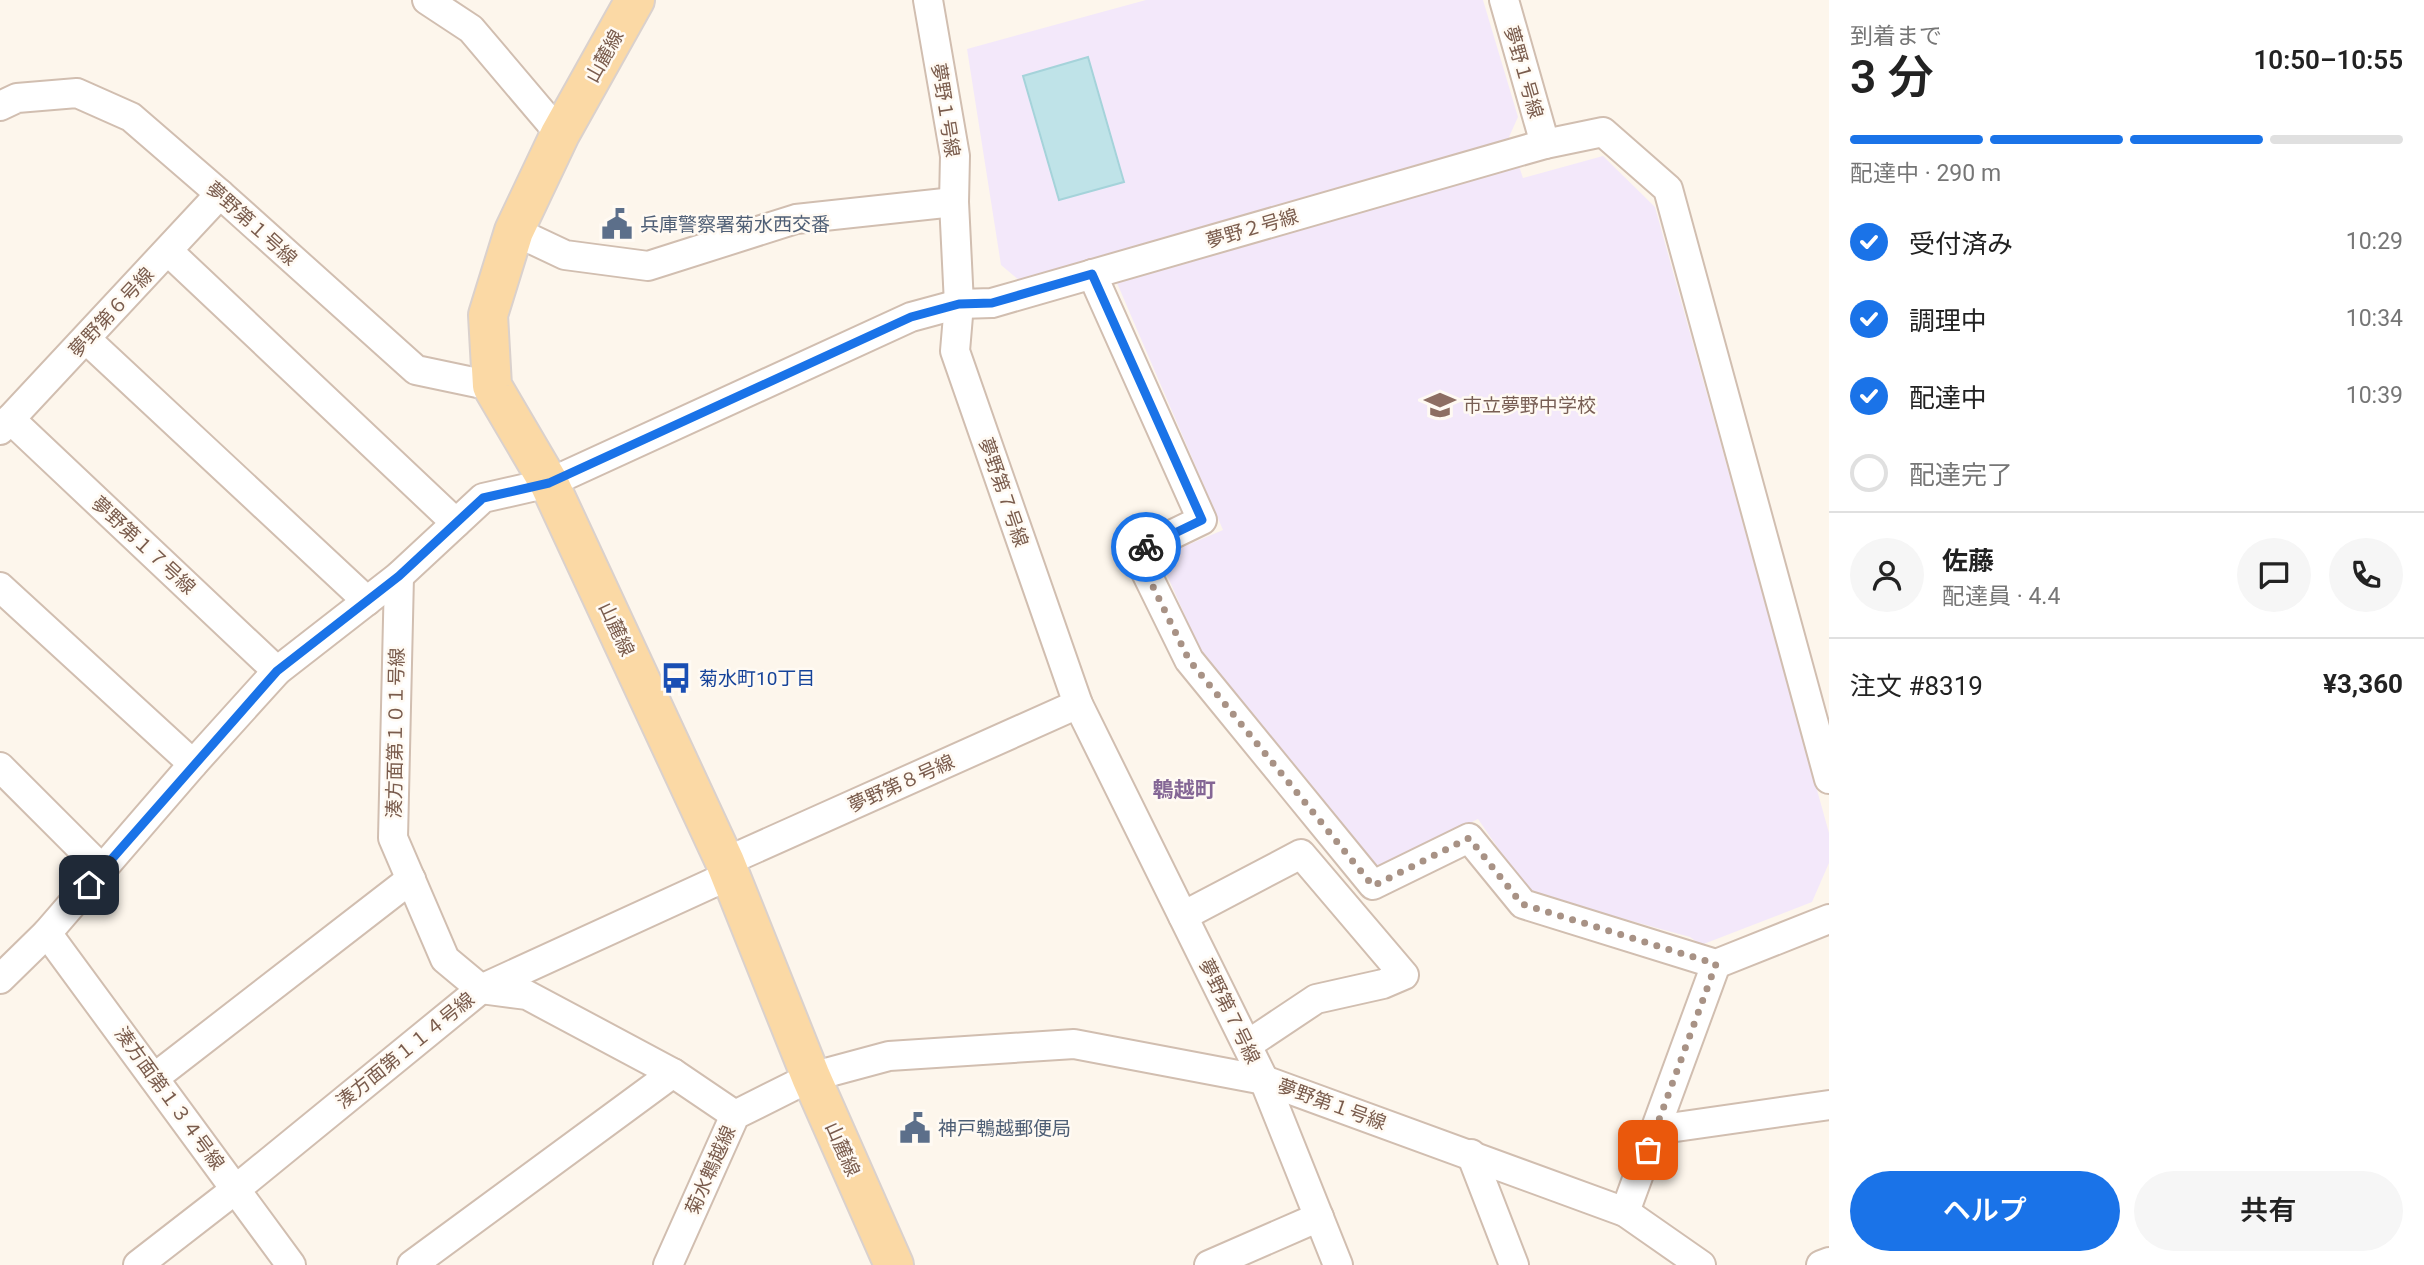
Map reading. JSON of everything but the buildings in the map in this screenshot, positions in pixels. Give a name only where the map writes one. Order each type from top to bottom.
[{"type":"main road","name":"山麓線","points":[[635,0],[560,134],[514,231],[488,315],[492,386],[549,483],[728,868],[811,1077],[894,1265]]},
{"type":"street","points":[[427,0],[471,29],[560,134]]},
{"type":"street","name":"夢野１号線","points":[[928,0],[955,156],[954,202],[959,304]]},
{"type":"street","name":"夢野１号線","points":[[1504,0],[1545,145]]},
{"type":"street","name":"夢野第１号線","points":[[0,106],[17,99],[77,93],[131,117],[416,370],[492,386]]},
{"type":"street","name":"夢野２号線","points":[[959,304],[992,303],[1545,145],[1603,132],[1668,188],[1829,779]]},
{"type":"street","name":"夢野第６号線","points":[[5,425],[220,194]]},
{"type":"street","points":[[514,231],[565,255],[648,266],[796,219],[954,202]]},
{"type":"street","points":[[168,251],[456,523]]},
{"type":"street","points":[[1092,274],[1202,520],[1136,552],[1189,660],[1373,886],[1469,838],[1522,904],[1716,964],[1829,919]]},
{"type":"street","points":[[0,979],[47,933],[277,671],[399,576],[483,498],[549,483],[911,317],[959,304]]},
{"type":"street","name":"夢野第７号線","points":[[959,304],[955,351],[1078,704],[1264,1080],[1338,1265]]},
{"type":"street","points":[[86,339],[367,601]]},
{"type":"street","name":"夢野第１７号線","points":[[5,425],[277,671]]},
{"type":"street","name":"湊方面第１０１号線","points":[[399,576],[393,838],[445,959],[481,989]]},
{"type":"street","points":[[0,587],[193,764]]},
{"type":"street","name":"夢野第８号線","points":[[481,989],[728,868],[1078,704]]},
{"type":"street","points":[[0,767],[102,869]]},
{"type":"street","points":[[1183,916],[1301,854],[1404,975],[1383,984],[1317,999],[1247,1045]]},
{"type":"street","points":[[154,1078],[411,879]]},
{"type":"street","name":"湊方面第１３４号線","points":[[47,933],[291,1265]]},
{"type":"street","points":[[1625,1212],[1716,964]]},
{"type":"street","name":"湊方面第１１４号線","points":[[138,1265],[236,1189],[481,989],[527,995],[673,1073],[735,1115]]},
{"type":"street","name":"夢野第１号線","points":[[811,1077],[889,1056],[1074,1044],[1264,1080],[1625,1212],[1701,1265]]},
{"type":"street","points":[[412,1265],[673,1073]]},
{"type":"street","name":"菊水鵯越線","points":[[676,1262],[735,1115],[811,1077]]},
{"type":"street","points":[[1656,1130],[1829,1105]]},
{"type":"street","points":[[1471,1154],[1514,1265]]},
{"type":"street","points":[[1209,1265],[1319,1217]]},
{"type":"street","points":[[1821,1265],[1829,1262]]},
{"type":"shaded area","name":"市立夢野中学校","points":[[1146,0],[1483,0],[1518,117],[1509,137],[1523,178],[1603,156],[1655,207],[1829,833],[1829,863],[1812,902],[1701,945],[1690,937],[1529,893],[1478,819],[1374,868],[1201,652],[1159,557],[1223,530],[1105,255],[1019,280],[1001,265],[967,49]]},
{"type":"water","points":[[1088,57],[1124,182],[1059,200],[1023,76]]},
{"type":"way so far","points":[[1146,547],[1136,552],[1189,660],[1373,886],[1469,838],[1522,904],[1716,964],[1648,1150]]},
{"type":"place","name":"兵庫警察署菊水西交番","points":[[617,224]]},
{"type":"place","name":"市立夢野中学校","points":[[1440,405]]},
{"type":"place","name":"菊水町10丁目","points":[[676,678]]},
{"type":"place","name":"神戸鵯越郵便局","points":[[915,1128]]},
{"type":"district","name":"鵯越町","points":[[1184,790]]},
{"type":"route","points":[[89,885],[277,671],[399,576],[483,498],[549,483],[911,317],[959,304],[992,303],[1092,274],[1202,520],[1146,547]]}]
